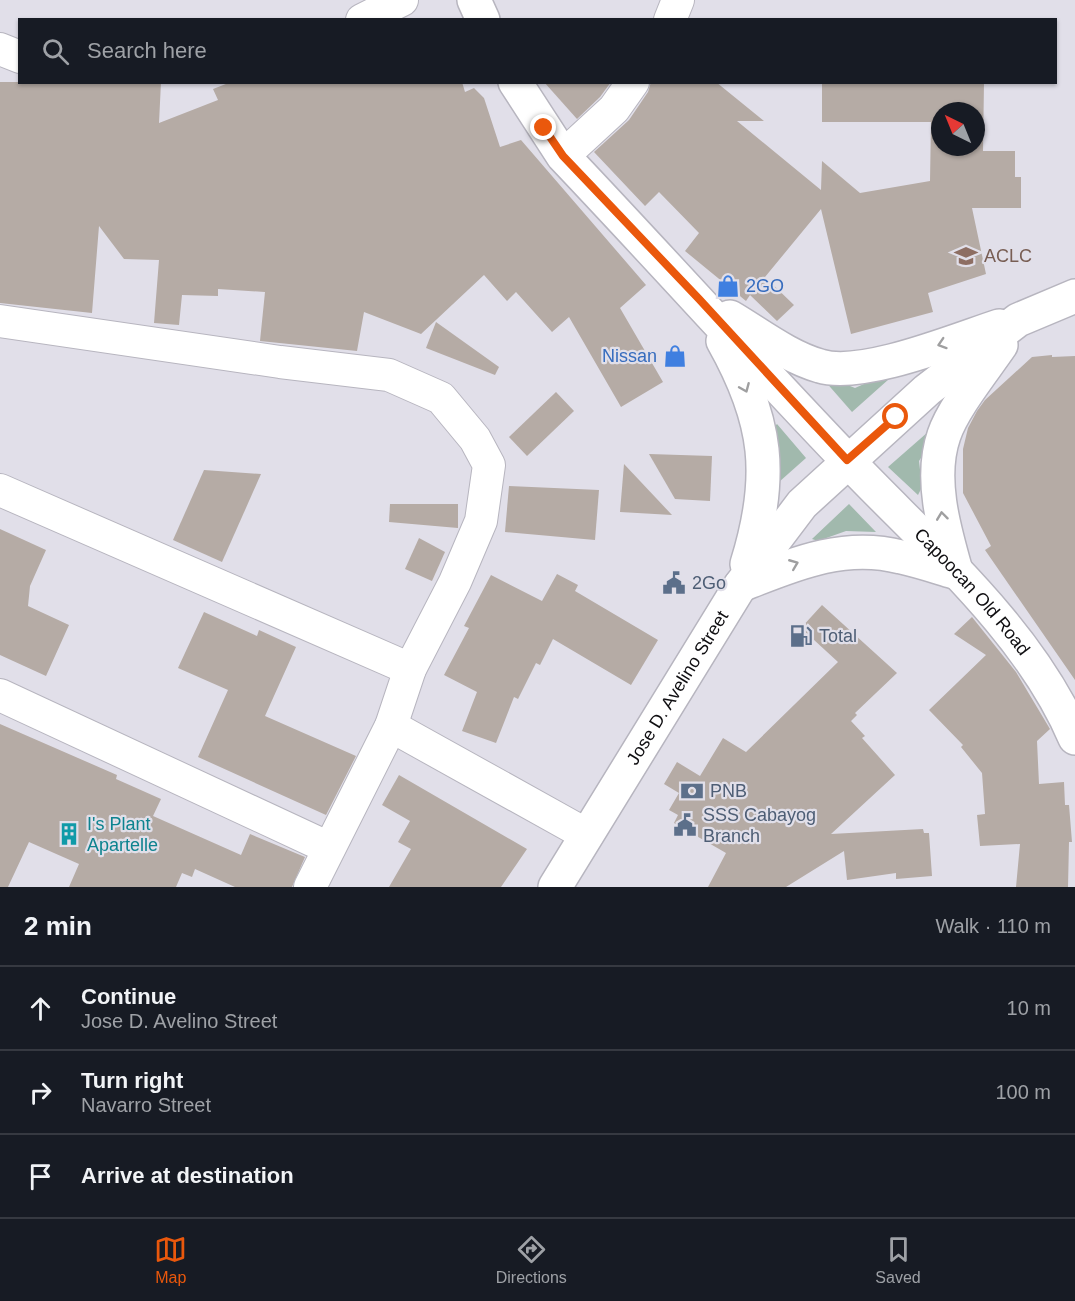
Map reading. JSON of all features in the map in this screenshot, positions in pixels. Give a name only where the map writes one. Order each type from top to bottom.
[{"type":"main road","points":[[474,0],[482,18]]},
{"type":"main road","points":[[516,84],[563,156],[699,299],[732,357],[753,406],[765,472],[759,524],[740,586]]},
{"type":"main road","name":"Jose D. Avelino Street","points":[[555,887],[740,586],[802,504],[847,460],[927,390],[1018,320],[1075,296]]},
{"type":"main road","points":[[699,299],[795,356],[821,367],[841,369],[893,360],[1018,320]]},
{"type":"main road","name":"Capoocan Old Road","points":[[699,299],[847,460],[956,573],[1024,649],[1068,701],[1075,738]]},
{"type":"main road","points":[[956,573],[942,520],[939,455],[945,433],[1018,320]]},
{"type":"main road","points":[[740,586],[803,560],[832,553],[863,551],[900,556],[956,573]]},
{"type":"street","points":[[366,18],[402,0]]},
{"type":"street","points":[[671,18],[678,0]]},
{"type":"street","points":[[0,49],[18,56]]},
{"type":"street","points":[[563,156],[614,109],[632,84]]},
{"type":"street","points":[[0,321],[280,362],[389,375],[441,398],[475,439],[489,465],[481,521],[455,582],[410,669],[391,726],[310,887]]},
{"type":"street","points":[[0,490],[410,669]]},
{"type":"street","points":[[0,695],[329,848]]},
{"type":"street","points":[[391,726],[587,835]]},
{"type":"green space","points":[[884,375],[889,379],[852,412],[824,380],[830,378],[855,388]]},
{"type":"green space","points":[[777,424],[806,458],[779,482],[776,477],[780,452],[773,428]]},
{"type":"green space","points":[[936,425],[938,432],[919,461],[922,487],[918,495],[888,467]]},
{"type":"green space","points":[[849,504],[876,532],[846,531],[818,541],[812,539]]},
{"type":"building","points":[[0,82],[161,84],[159,123],[218,100],[213,89],[226,84],[463,84],[465,92],[474,88],[484,98],[500,147],[521,140],[646,285],[620,308],[663,382],[621,407],[569,317],[552,332],[516,292],[507,301],[484,275],[421,334],[364,312],[357,351],[260,341],[265,292],[218,289],[218,296],[182,295],[179,325],[154,323],[159,260],[124,259],[99,226],[92,313],[0,303]]},
{"type":"building","points":[[546,84],[610,84],[600,97],[577,119]]},
{"type":"building","points":[[650,84],[718,84],[764,121],[737,121],[821,190],[822,161],[860,193],[930,181],[931,122],[931,156],[985,156],[985,151],[1015,151],[1015,177],[1021,177],[1021,208],[972,208],[986,274],[928,293],[933,312],[851,334],[821,209],[765,277],[794,305],[777,321],[750,295],[746,301],[685,251],[699,233],[659,192],[645,206],[594,152],[629,120],[648,92]]},
{"type":"building","points":[[822,84],[984,84],[984,102],[931,102],[931,122],[822,122]]},
{"type":"building","points":[[436,322],[499,367],[495,375],[426,348]]},
{"type":"building","points":[[1052,355],[1052,357],[1075,356],[1075,680],[985,550],[991,546],[963,493],[963,449],[968,428],[977,411],[985,400],[1032,357]]},
{"type":"building","points":[[556,392],[574,411],[527,456],[509,437]]},
{"type":"building","points":[[649,454],[712,456],[710,501],[675,499]]},
{"type":"building","points":[[624,464],[672,515],[620,512]]},
{"type":"building","points":[[204,470],[261,474],[222,562],[173,540]]},
{"type":"building","points":[[509,486],[599,490],[595,540],[505,532]]},
{"type":"building","points":[[390,504],[458,504],[458,528],[389,522]]},
{"type":"building","points":[[0,529],[46,550],[30,586],[28,606],[69,625],[46,676],[0,655]]},
{"type":"building","points":[[419,538],[445,552],[432,581],[405,569]]},
{"type":"building","points":[[557,574],[578,585],[575,591],[658,640],[631,685],[553,639],[540,665],[536,663],[518,699],[514,697],[496,743],[462,731],[477,692],[444,675],[469,628],[464,626],[491,575],[542,601]]},
{"type":"building","points":[[822,605],[897,673],[855,713],[857,715],[851,721],[865,736],[862,738],[895,775],[831,834],[923,829],[924,833],[929,833],[932,876],[896,879],[896,873],[847,880],[844,851],[786,887],[708,887],[726,853],[674,823],[678,815],[669,810],[679,793],[664,784],[677,762],[700,776],[723,738],[746,752],[838,662],[801,628]]},
{"type":"building","points":[[204,612],[257,636],[259,630],[296,647],[265,716],[356,756],[326,815],[198,757],[228,690],[178,668]]},
{"type":"building","points":[[972,617],[1016,672],[1050,729],[1037,741],[1039,784],[1064,782],[1065,805],[1069,805],[1072,842],[1069,842],[1068,887],[1016,887],[1020,844],[980,846],[977,815],[985,814],[982,773],[961,747],[963,745],[929,710],[986,655],[954,634]]},
{"type":"building","points":[[0,724],[117,775],[116,779],[161,799],[153,816],[241,855],[250,834],[305,857],[292,887],[235,887],[195,869],[192,877],[182,873],[176,887],[69,887],[79,864],[29,842],[8,887],[0,887]]},
{"type":"building","points":[[399,775],[527,849],[501,887],[389,887],[411,849],[398,842],[410,821],[382,805]]},
{"type":"place","name":"ACLC","points":[[966,256]]},
{"type":"place","name":"2GO","points":[[728,286]]},
{"type":"place","name":"Nissan","points":[[675,356]]},
{"type":"place","name":"2Go","points":[[674,583]]},
{"type":"place","name":"Total","points":[[801,636]]},
{"type":"place","name":"PNB","points":[[692,791]]},
{"type":"place","name":"SSS Cabayog Branch","points":[[685,825]]},
{"type":"place","name":"I's Plant Apartelle","points":[[69,834]]},
{"type":"route","points":[[544,128],[563,156],[847,460],[896,417]]}]
